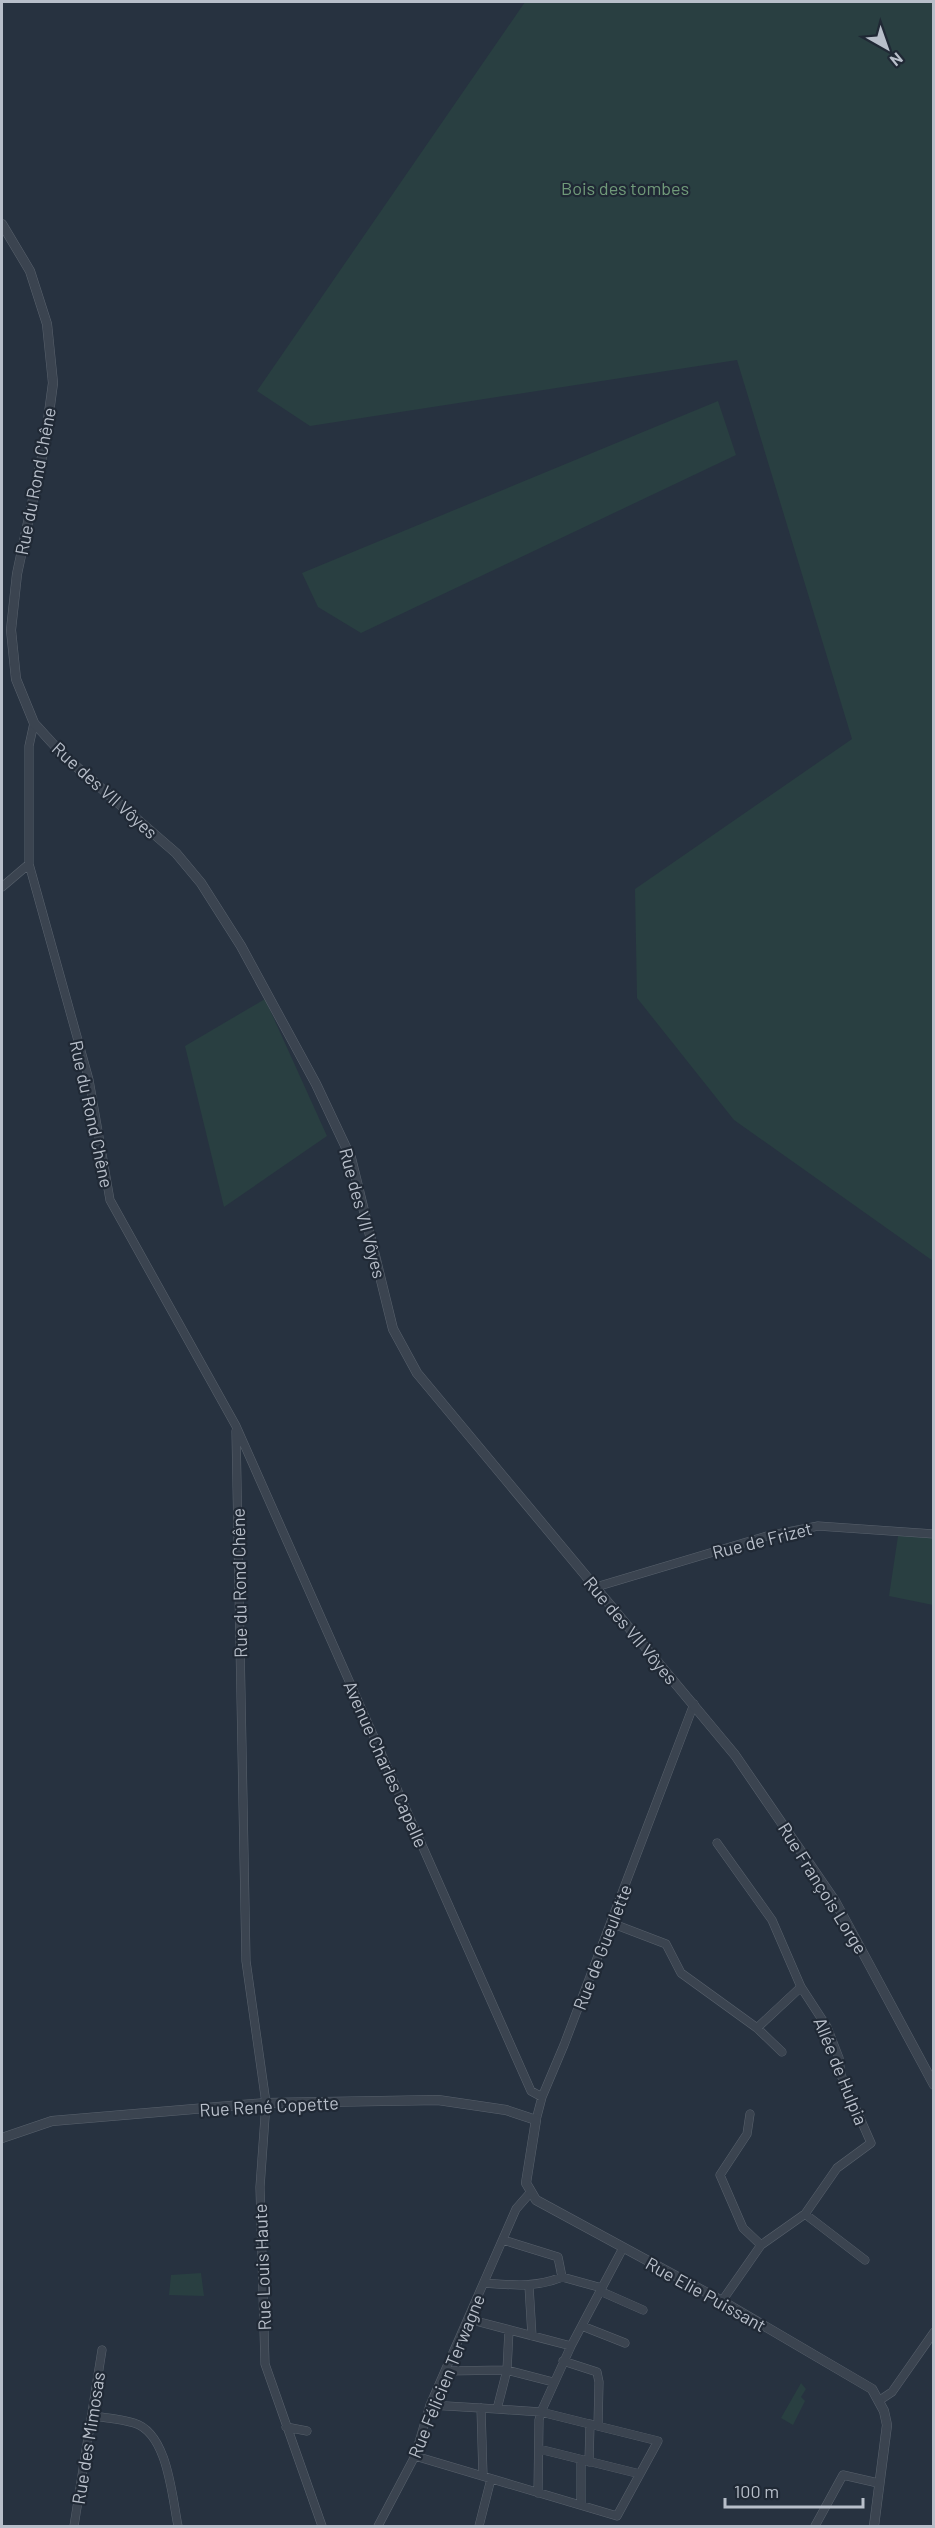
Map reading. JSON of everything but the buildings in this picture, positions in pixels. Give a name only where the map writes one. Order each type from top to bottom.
[{"type":"street","name":"Rue du Rond Chêne","points":[[2,224],[30,272],[47,324],[53,383],[45,444],[17,574],[11,630],[16,679],[34,723],[29,746],[29,864],[89,1080],[110,1200],[236,1426],[246,1961],[266,2103]]},
{"type":"street","name":"Rue des VII Vôyes","points":[[34,723],[64,756],[176,853],[212,901],[242,946],[316,1084],[351,1158],[393,1329],[417,1372],[694,1704]]},
{"type":"street","points":[[2,887],[29,864]]},
{"type":"street","name":"Avenue Charles Capelle","points":[[236,1426],[531,2091],[542,2097]]},
{"type":"street","name":"Rue de Frizet","points":[[596,1587],[767,1536],[818,1526],[933,1534]]},
{"type":"street","name":"Rue de Gueulette","points":[[530,2193],[526,2183],[542,2097],[694,1704]]},
{"type":"street","name":"Rue François Lorge","points":[[694,1704],[735,1755],[835,1901],[933,2085]]},
{"type":"street","points":[[717,1843],[772,1920],[801,1987],[757,2028]]},
{"type":"street","points":[[611,1923],[666,1944],[681,1973],[757,2028],[782,2052]]},
{"type":"street","name":"Allée de Hulpia","points":[[722,2301],[761,2245],[805,2214],[837,2168],[871,2143],[841,2075],[839,2058],[827,2027],[801,1987]]},
{"type":"street","name":"Rue René Copette","points":[[2,2138],[52,2121],[266,2103],[438,2100],[506,2110],[536,2120]]},
{"type":"street","name":"Rue Louis Haute","points":[[266,2103],[260,2187],[265,2364],[322,2526]]},
{"type":"street","points":[[750,2114],[747,2134],[720,2175],[743,2228],[761,2245]]},
{"type":"street","name":"Rue Félicien Terwagne","points":[[378,2526],[415,2456],[430,2405],[516,2209],[530,2193]]},
{"type":"street","name":"Rue Elie Puissant","points":[[530,2193],[536,2200],[722,2301],[861,2381],[872,2389],[880,2400]]},
{"type":"street","points":[[805,2214],[865,2260]]},
{"type":"street","points":[[503,2240],[558,2257],[562,2277]]},
{"type":"street","points":[[538,2493],[541,2412],[563,2361],[623,2248]]},
{"type":"street","points":[[484,2283],[529,2286],[548,2283],[562,2277],[601,2290],[644,2310]]},
{"type":"street","points":[[529,2286],[532,2336]]},
{"type":"street","points":[[468,2319],[571,2346]]},
{"type":"street","points":[[582,2326],[625,2343]]},
{"type":"street","points":[[496,2409],[507,2370],[509,2330]]},
{"type":"street","points":[[874,2526],[887,2426],[880,2400],[892,2392],[933,2332]]},
{"type":"street","name":"Rue des Mimosas","points":[[74,2526],[102,2350]]},
{"type":"street","points":[[563,2361],[597,2372],[599,2382],[594,2425],[585,2461],[581,2505]]},
{"type":"street","points":[[445,2371],[507,2370],[553,2382]]},
{"type":"street","points":[[415,2456],[617,2516],[658,2441],[541,2412],[430,2405]]},
{"type":"street","points":[[479,2526],[487,2477],[481,2408]]},
{"type":"street","points":[[93,2416],[136,2424],[153,2436],[162,2451],[178,2526]]},
{"type":"street","points":[[286,2427],[307,2432]]},
{"type":"street","points":[[539,2449],[640,2474]]},
{"type":"street","points":[[815,2526],[843,2475],[878,2483]]},
{"type":"green space","name":"Bois des tombes","points":[[525,2],[933,2],[933,1261],[734,1120],[637,998],[635,889],[852,739],[737,360],[310,426],[257,391]]},
{"type":"green space","points":[[718,401],[736,455],[361,633],[318,607],[302,573]]},
{"type":"green space","points":[[265,999],[327,1136],[224,1207],[185,1046]]},
{"type":"green space","points":[[898,1536],[933,1538],[933,1605],[889,1596]]},
{"type":"green space","points":[[201,2273],[204,2296],[169,2295],[171,2275]]},
{"type":"green space","points":[[801,2383],[806,2389],[801,2397],[805,2401],[793,2425],[781,2418]]}]
